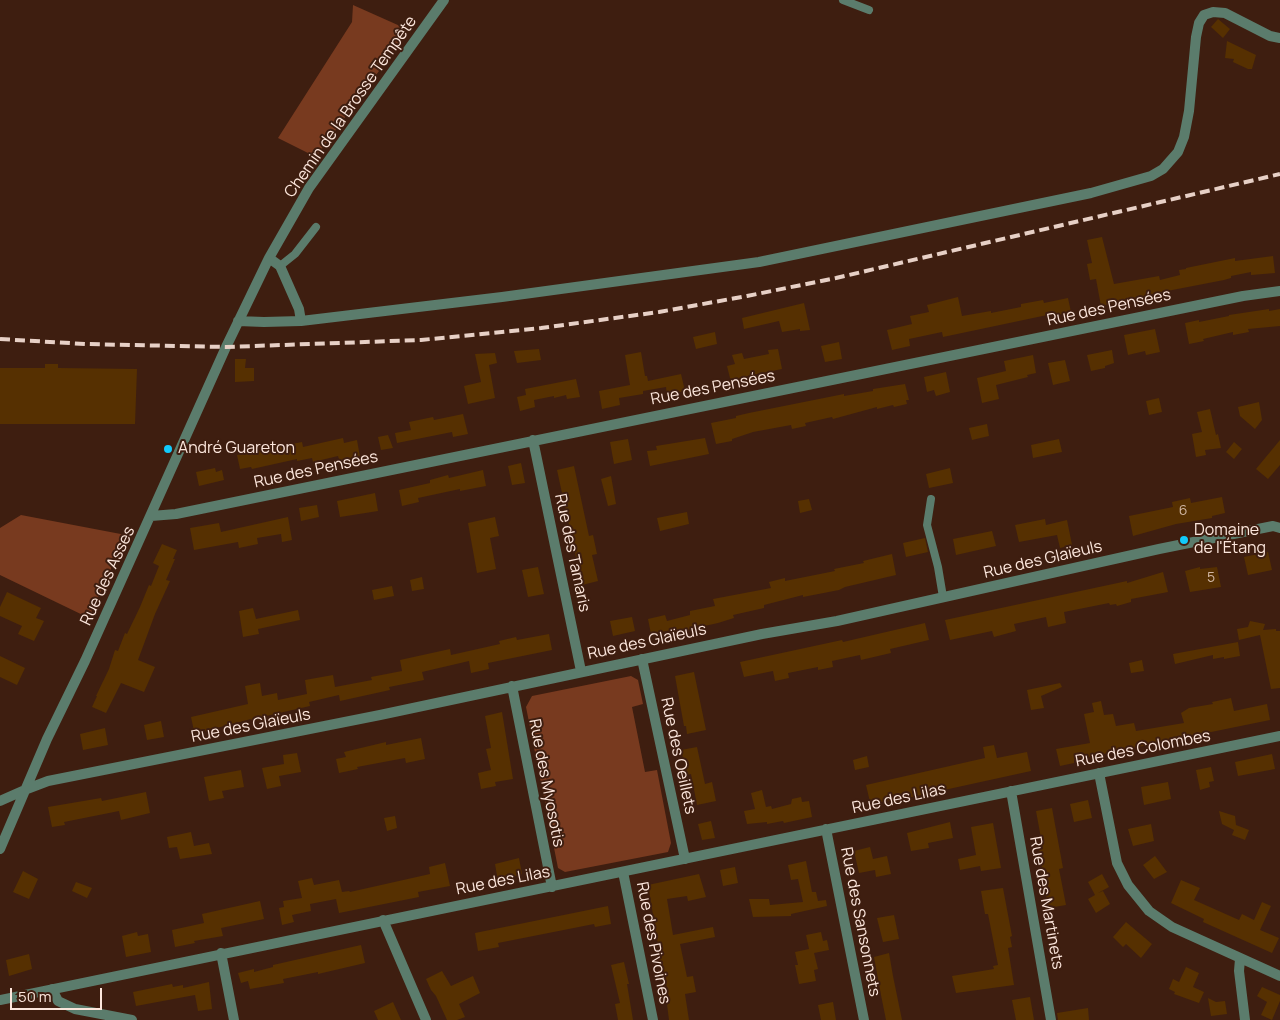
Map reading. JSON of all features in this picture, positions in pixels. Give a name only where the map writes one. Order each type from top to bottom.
[{"type":"street","name":"Chemin de la Brosse Tempête","points":[[238,320],[269,258],[309,188],[444,0]]},
{"type":"street","points":[[238,320],[264,322],[301,320],[502,297],[759,262],[1091,192],[1151,176],[1163,169],[1178,152],[1184,137],[1189,111],[1196,37],[1199,23],[1204,15],[1213,12],[1225,14],[1270,36],[1280,38]]},
{"type":"street","points":[[269,258],[280,266],[299,309],[301,320]]},
{"type":"street","name":"Rue des Pensées","points":[[152,516],[176,514],[1242,296],[1280,291]]},
{"type":"street","name":"Rue des Asses","points":[[0,849],[47,739],[152,516],[238,320]]},
{"type":"street","name":"Rue des Tamaris","points":[[533,440],[581,671]]},
{"type":"street","name":"Rue des Glaïeuls","points":[[27,789],[48,781],[261,739],[581,671],[836,621],[1159,549],[1278,525]]},
{"type":"street","name":"Rue des Oeillets","points":[[642,659],[684,859]]},
{"type":"street","name":"Rue des Myosotis","points":[[512,686],[552,887]]},
{"type":"street","name":"Rue des Colombes","points":[[1011,791],[1280,736]]},
{"type":"street","points":[[1099,773],[1117,863],[1128,885],[1149,911],[1172,927],[1280,976]]},
{"type":"street","points":[[0,801],[27,789]]},
{"type":"street","name":"Rue des Lilas","points":[[0,1000],[1011,791]]},
{"type":"street","name":"Rue des Martinets","points":[[1011,791],[1050,1020]]},
{"type":"street","name":"Rue des Sansonnets","points":[[826,829],[864,1020]]},
{"type":"street","name":"Rue des Pivoines","points":[[624,872],[653,1020]]},
{"type":"street","points":[[383,920],[426,1020]]},
{"type":"street","points":[[220,954],[234,1020]]},
{"type":"street","points":[[1240,959],[1238,971],[1245,1020]]},
{"type":"street","points":[[52,989],[58,1001],[74,1009],[132,1020]]},
{"type":"lane","points":[[843,0],[869,10]]},
{"type":"lane","points":[[280,266],[296,254],[316,227]]},
{"type":"lane","points":[[931,499],[927,525],[938,567],[943,597]]},
{"type":"shaded area","points":[[353,5],[409,30],[316,157],[278,138],[352,22]]},
{"type":"shaded area","points":[[21,515],[126,535],[89,618],[0,575],[0,528]]},
{"type":"shaded area","points":[[631,676],[638,680],[643,704],[632,707],[645,772],[657,770],[671,843],[668,852],[565,872],[558,868],[526,707],[532,696]]},
{"type":"building","points":[[1218,19],[1230,29],[1223,38],[1211,27]]},
{"type":"building","points":[[1227,41],[1256,55],[1252,69],[1233,62],[1234,59],[1225,58]]},
{"type":"building","points":[[1102,237],[1114,284],[1159,276],[1160,280],[1180,275],[1179,270],[1235,258],[1235,261],[1273,256],[1275,273],[1251,275],[1251,272],[1231,276],[1231,278],[1224,280],[1101,306],[1096,279],[1090,280],[1087,264],[1092,263],[1087,240]]},
{"type":"building","points":[[958,297],[962,316],[991,311],[991,313],[1043,300],[1044,303],[1068,298],[1071,312],[1053,316],[1052,314],[943,337],[942,332],[909,339],[910,346],[892,350],[887,330],[912,324],[910,316],[929,312],[927,305]]},
{"type":"building","points":[[804,303],[810,330],[800,331],[800,329],[782,332],[779,321],[744,329],[742,318]]},
{"type":"building","points":[[1269,309],[1269,311],[1280,309],[1280,326],[1248,329],[1249,332],[1233,335],[1233,332],[1189,344],[1185,323]]},
{"type":"building","points":[[1155,329],[1160,352],[1146,355],[1145,351],[1128,355],[1124,335]]},
{"type":"building","points":[[715,332],[717,344],[696,349],[693,337]]},
{"type":"building","points":[[839,342],[842,359],[825,362],[821,346]]},
{"type":"building","points":[[539,349],[541,360],[517,363],[514,351]]},
{"type":"building","points":[[778,349],[782,369],[747,376],[748,378],[731,382],[727,366],[735,364],[732,355],[742,353],[744,359],[769,354],[768,350]]},
{"type":"building","points":[[1112,350],[1114,363],[1105,366],[1105,368],[1091,371],[1087,355]]},
{"type":"building","points":[[641,352],[645,376],[647,376],[648,381],[681,374],[685,391],[667,395],[666,387],[643,391],[643,394],[619,398],[620,405],[602,409],[599,391],[630,385],[625,355]]},
{"type":"building","points":[[495,353],[497,363],[489,365],[495,398],[468,404],[464,386],[481,382],[475,354]]},
{"type":"building","points":[[1033,355],[1036,373],[1027,375],[1028,377],[996,385],[999,399],[982,403],[977,378],[1006,371],[1004,361]]},
{"type":"building","points":[[235,359],[246,359],[245,368],[254,368],[254,381],[235,382]]},
{"type":"building","points":[[1065,360],[1070,381],[1053,385],[1048,363]]},
{"type":"building","points":[[45,364],[58,364],[58,368],[137,369],[135,424],[0,424],[0,368],[45,368]]},
{"type":"building","points":[[946,372],[950,392],[936,396],[934,390],[927,392],[924,377]]},
{"type":"building","points":[[576,379],[580,397],[567,399],[566,395],[534,400],[535,407],[520,411],[517,397],[526,395],[525,389]]},
{"type":"building","points":[[905,384],[909,400],[906,400],[907,404],[877,409],[877,407],[833,419],[832,417],[805,423],[806,426],[792,429],[791,425],[753,432],[732,439],[732,441],[716,444],[711,423],[736,418],[736,416],[749,413]]},
{"type":"building","points":[[1159,398],[1162,412],[1149,415],[1146,401]]},
{"type":"building","points":[[1259,402],[1262,420],[1255,429],[1240,416],[1238,407]]},
{"type":"building","points":[[1210,409],[1221,448],[1205,450],[1206,455],[1196,457],[1192,434],[1202,432],[1197,412]]},
{"type":"building","points":[[463,414],[468,434],[453,437],[452,432],[397,443],[395,433],[411,430],[409,422],[433,417],[434,420]]},
{"type":"building","points":[[987,424],[989,436],[972,440],[969,428]]},
{"type":"building","points":[[388,435],[393,448],[381,450],[378,437]]},
{"type":"building","points":[[343,438],[344,443],[357,440],[360,457],[340,462],[338,456],[313,462],[312,458],[297,461],[297,459],[252,469],[251,467],[240,469],[237,455],[302,442],[303,447]]},
{"type":"building","points":[[705,438],[709,454],[650,466],[647,451],[657,450],[656,446]]},
{"type":"building","points":[[628,439],[632,460],[614,464],[610,442]]},
{"type":"building","points":[[1059,439],[1062,452],[1033,458],[1031,445]]},
{"type":"building","points":[[1280,440],[1280,465],[1268,479],[1256,469]]},
{"type":"building","points":[[1234,442],[1242,449],[1234,459],[1226,452]]},
{"type":"building","points":[[521,463],[525,483],[512,485],[508,466]]},
{"type":"building","points":[[574,466],[589,536],[593,535],[597,554],[592,555],[598,581],[582,585],[557,470]]},
{"type":"building","points":[[215,468],[216,472],[222,470],[224,480],[199,486],[196,472]]},
{"type":"building","points":[[950,468],[953,483],[929,488],[926,474]]},
{"type":"building","points":[[483,470],[486,486],[460,491],[460,489],[418,498],[419,502],[402,506],[399,490],[430,483],[430,480],[448,475],[449,478]]},
{"type":"building","points":[[611,476],[616,504],[608,506],[601,479]]},
{"type":"building","points":[[375,493],[378,511],[340,517],[337,501]]},
{"type":"building","points":[[1222,497],[1225,513],[1212,516],[1212,518],[1176,524],[1133,536],[1129,516],[1173,507],[1172,502],[1190,498],[1191,503]]},
{"type":"building","points":[[809,499],[812,510],[800,513],[798,501]]},
{"type":"building","points":[[317,505],[319,517],[301,521],[299,508]]},
{"type":"building","points":[[687,512],[689,524],[660,531],[657,518]]},
{"type":"building","points":[[288,517],[292,540],[282,542],[281,534],[257,538],[258,544],[239,548],[238,542],[194,550],[190,528],[219,523],[221,532]]},
{"type":"building","points":[[495,517],[499,536],[490,538],[496,569],[477,573],[468,523]]},
{"type":"building","points":[[1045,519],[1046,525],[1067,520],[1072,545],[1060,548],[1057,535],[1019,542],[1015,525]]},
{"type":"building","points":[[992,531],[996,546],[956,555],[953,539]]},
{"type":"building","points":[[925,538],[928,552],[906,557],[903,543]]},
{"type":"building","points":[[162,544],[177,550],[166,580],[170,581],[155,614],[138,660],[155,667],[144,692],[121,683],[106,713],[92,707],[109,669],[115,650],[118,651],[149,585],[151,586],[159,566],[153,563]]},
{"type":"building","points":[[1268,552],[1272,570],[1248,575],[1244,557]]},
{"type":"building","points":[[892,554],[896,575],[839,590],[803,597],[803,595],[764,605],[764,608],[733,615],[734,618],[718,623],[677,632],[676,629],[651,634],[648,619],[665,615],[667,621],[690,615],[690,611],[715,606],[713,599],[771,588],[769,582],[785,578],[785,581],[835,571],[834,569],[864,563],[863,561]]},
{"type":"building","points":[[538,567],[544,594],[528,597],[522,570]]},
{"type":"building","points":[[1200,567],[1200,569],[1217,567],[1221,587],[1190,592],[1185,571]]},
{"type":"building","points":[[1163,572],[1168,592],[1131,599],[1131,602],[1117,606],[1116,604],[1110,605],[1109,603],[1064,612],[1066,623],[1048,627],[1046,617],[1014,624],[1016,631],[994,637],[992,631],[950,640],[945,620],[1127,581],[1127,583]]},
{"type":"building","points":[[422,577],[424,589],[412,591],[410,580]]},
{"type":"building","points":[[392,586],[394,596],[374,600],[372,590]]},
{"type":"building","points":[[7,592],[41,608],[36,618],[44,621],[34,641],[18,634],[22,626],[0,616],[0,607]]},
{"type":"building","points":[[253,608],[256,619],[298,610],[300,620],[258,629],[259,634],[243,637],[239,611]]},
{"type":"building","points":[[632,617],[635,631],[613,636],[610,621]]},
{"type":"building","points":[[1250,621],[1265,624],[1263,630],[1276,629],[1276,631],[1280,631],[1280,688],[1271,689],[1260,635],[1239,640],[1237,629],[1248,627]]},
{"type":"building","points":[[925,623],[929,640],[890,649],[891,653],[861,660],[860,655],[832,661],[833,667],[818,670],[818,667],[788,673],[789,678],[775,681],[773,671],[744,677],[740,662],[842,640],[843,642]]},
{"type":"building","points":[[549,634],[552,650],[488,663],[489,669],[471,673],[469,661],[422,672],[424,680],[389,687],[390,690],[340,701],[339,695],[309,702],[310,706],[266,716],[267,719],[252,722],[251,719],[205,731],[205,729],[194,731],[191,717],[248,704],[245,686],[260,683],[262,696],[277,693],[278,700],[307,694],[305,680],[333,675],[335,687],[372,680],[371,677],[402,671],[400,660],[450,649],[451,655],[500,644],[499,641],[516,637],[517,640]]},
{"type":"building","points":[[1238,642],[1240,656],[1213,659],[1213,655],[1175,664],[1173,654]]},
{"type":"building","points":[[0,656],[25,668],[17,685],[0,677]]},
{"type":"building","points":[[1142,660],[1144,671],[1131,673],[1129,663]]},
{"type":"building","points":[[694,672],[706,730],[687,734],[675,676]]},
{"type":"building","points":[[1060,683],[1062,687],[1041,696],[1044,708],[1031,710],[1027,690]]},
{"type":"building","points":[[1231,698],[1234,711],[1267,704],[1270,720],[1074,760],[1074,763],[1060,766],[1056,749],[1090,743],[1084,714],[1094,712],[1092,703],[1101,701],[1104,715],[1113,714],[1116,726],[1134,723],[1136,731],[1184,723],[1181,713],[1189,708],[1213,704],[1212,702]]},
{"type":"building","points":[[502,712],[513,779],[495,782],[496,786],[481,789],[478,773],[491,770],[486,749],[491,748],[485,716]]},
{"type":"building","points":[[161,721],[164,737],[147,740],[144,725]]},
{"type":"building","points":[[105,728],[108,745],[83,750],[80,734]]},
{"type":"building","points":[[421,738],[425,759],[406,763],[405,758],[357,767],[358,769],[339,773],[336,759],[346,757],[344,752],[386,742],[386,745]]},
{"type":"building","points":[[994,745],[997,758],[1027,752],[1031,771],[903,799],[876,803],[876,800],[870,802],[866,785],[985,758],[983,747]]},
{"type":"building","points":[[697,747],[705,784],[712,782],[716,801],[697,805],[691,774],[687,775],[681,750]]},
{"type":"building","points":[[297,753],[301,772],[279,776],[281,786],[267,789],[262,768],[284,764],[283,755]]},
{"type":"building","points":[[1272,754],[1275,769],[1238,776],[1235,762]]},
{"type":"building","points":[[867,756],[869,767],[855,770],[853,760]]},
{"type":"building","points":[[1211,767],[1214,781],[1209,782],[1210,787],[1200,790],[1196,770]]},
{"type":"building","points":[[241,770],[244,787],[222,791],[224,798],[209,801],[204,777]]},
{"type":"building","points":[[1168,782],[1171,799],[1144,805],[1141,787]]},
{"type":"building","points":[[762,790],[766,807],[771,806],[772,809],[791,804],[792,799],[801,797],[802,802],[809,801],[812,817],[784,823],[783,821],[767,824],[767,822],[747,824],[744,811],[755,809],[751,793]]},
{"type":"building","points":[[146,792],[150,813],[121,820],[119,811],[64,822],[65,825],[52,827],[48,807],[101,798],[102,801]]},
{"type":"building","points":[[1088,800],[1092,818],[1074,822],[1070,804]]},
{"type":"building","points":[[1052,808],[1063,868],[1059,869],[1066,905],[1048,908],[1039,849],[1043,849],[1036,811]]},
{"type":"building","points":[[1219,811],[1235,816],[1236,825],[1249,830],[1245,840],[1232,835],[1234,830],[1222,824]]},
{"type":"building","points":[[395,816],[397,828],[387,831],[384,818]]},
{"type":"building","points":[[711,821],[715,838],[702,840],[698,824]]},
{"type":"building","points":[[950,822],[953,838],[928,843],[929,848],[911,851],[907,833]]},
{"type":"building","points":[[993,823],[1001,868],[981,871],[980,866],[960,870],[958,859],[976,855],[971,827]]},
{"type":"building","points":[[1151,824],[1154,841],[1133,846],[1128,829]]},
{"type":"building","points":[[191,832],[194,846],[209,843],[212,854],[180,859],[177,847],[169,848],[167,837]]},
{"type":"building","points":[[870,847],[873,859],[887,856],[891,874],[876,877],[875,870],[859,873],[854,851]]},
{"type":"building","points":[[1155,856],[1167,872],[1154,879],[1143,865]]},
{"type":"building","points":[[519,858],[522,874],[498,881],[495,864]]},
{"type":"building","points":[[806,861],[812,892],[816,892],[818,901],[826,900],[827,906],[791,914],[791,916],[753,917],[749,899],[769,899],[770,905],[803,902],[798,879],[791,880],[788,865]]},
{"type":"building","points":[[445,863],[450,886],[418,892],[419,897],[339,913],[336,899],[310,904],[311,911],[292,915],[294,922],[282,925],[279,908],[284,907],[283,901],[302,898],[298,881],[312,878],[314,885],[339,880],[342,892],[350,892],[430,874],[429,867]]},
{"type":"building","points":[[735,867],[738,883],[723,886],[720,870]]},
{"type":"building","points":[[23,871],[38,879],[29,899],[13,892]]},
{"type":"building","points":[[699,874],[706,897],[688,901],[687,896],[667,899],[673,935],[713,927],[715,937],[680,944],[687,977],[693,976],[696,992],[685,994],[689,1020],[669,1020],[667,1004],[670,1003],[663,969],[660,970],[657,957],[660,956],[648,885]]},
{"type":"building","points":[[1102,874],[1109,887],[1098,893],[1103,891],[1110,904],[1096,913],[1088,899],[1095,895],[1088,882]]},
{"type":"building","points":[[1181,880],[1200,888],[1194,900],[1239,920],[1242,914],[1254,920],[1262,902],[1271,906],[1260,930],[1279,938],[1272,953],[1203,922],[1204,919],[1171,903]]},
{"type":"building","points":[[76,882],[92,888],[87,898],[72,891]]},
{"type":"building","points":[[1003,888],[1012,936],[1010,937],[1012,947],[1008,948],[1014,985],[956,993],[952,976],[994,969],[993,966],[998,965],[988,914],[985,914],[981,891]]},
{"type":"building","points":[[260,901],[264,919],[221,928],[223,936],[194,941],[195,943],[175,947],[172,930],[204,923],[202,914]]},
{"type":"building","points":[[608,906],[611,924],[595,927],[594,924],[498,943],[499,947],[478,951],[475,933]]},
{"type":"building","points":[[894,915],[899,939],[883,942],[877,918]]},
{"type":"building","points":[[1126,922],[1152,944],[1141,958],[1126,944],[1123,947],[1113,937]]},
{"type":"building","points":[[137,932],[138,936],[148,934],[151,952],[126,957],[122,936]]},
{"type":"building","points":[[821,932],[823,941],[827,940],[829,950],[814,953],[818,969],[814,970],[816,981],[799,984],[795,965],[798,965],[795,952],[809,949],[806,935]]},
{"type":"building","points":[[361,945],[365,963],[318,974],[318,972],[283,979],[284,983],[250,989],[248,981],[241,983],[238,973],[254,969],[254,972],[273,967],[273,965]]},
{"type":"building","points":[[889,953],[902,1020],[886,1020],[881,995],[874,957]]},
{"type":"building","points":[[29,954],[32,969],[9,976],[6,960]]},
{"type":"building","points":[[624,962],[629,984],[627,984],[633,1020],[618,1020],[615,1004],[620,1003],[611,965]]},
{"type":"building","points":[[1186,967],[1199,973],[1193,987],[1204,992],[1199,1003],[1174,994],[1175,992],[1169,989],[1173,979],[1179,982]]},
{"type":"building","points":[[442,971],[451,986],[473,976],[480,993],[459,1004],[465,1017],[457,1020],[447,1020],[436,996],[431,990],[426,979]]},
{"type":"building","points":[[209,982],[212,1009],[198,1011],[195,995],[136,1006],[133,992],[172,984],[173,987],[183,985],[183,988]]},
{"type":"building","points":[[1262,987],[1280,995],[1280,1001],[1272,1020],[1261,1015],[1267,1002],[1257,996]]},
{"type":"building","points":[[1030,997],[1034,1020],[1016,1020],[1012,1000]]},
{"type":"building","points":[[1208,998],[1216,1002],[1225,1001],[1227,1014],[1211,1016]]},
{"type":"building","points":[[393,1002],[401,1020],[378,1020],[374,1011]]},
{"type":"building","points":[[833,1002],[836,1020],[821,1020],[818,1005]]},
{"type":"building","points":[[1088,1008],[1089,1020],[1058,1020],[1057,1013]]},
{"type":"railway","points":[[0,339],[85,344],[226,347],[421,340],[541,328],[659,312],[836,278],[1280,174]]},
{"type":"place","name":"André Guareton","points":[[168,449]]},
{"type":"place","name":"Domaine de l'Étang","points":[[1184,540]]}]
